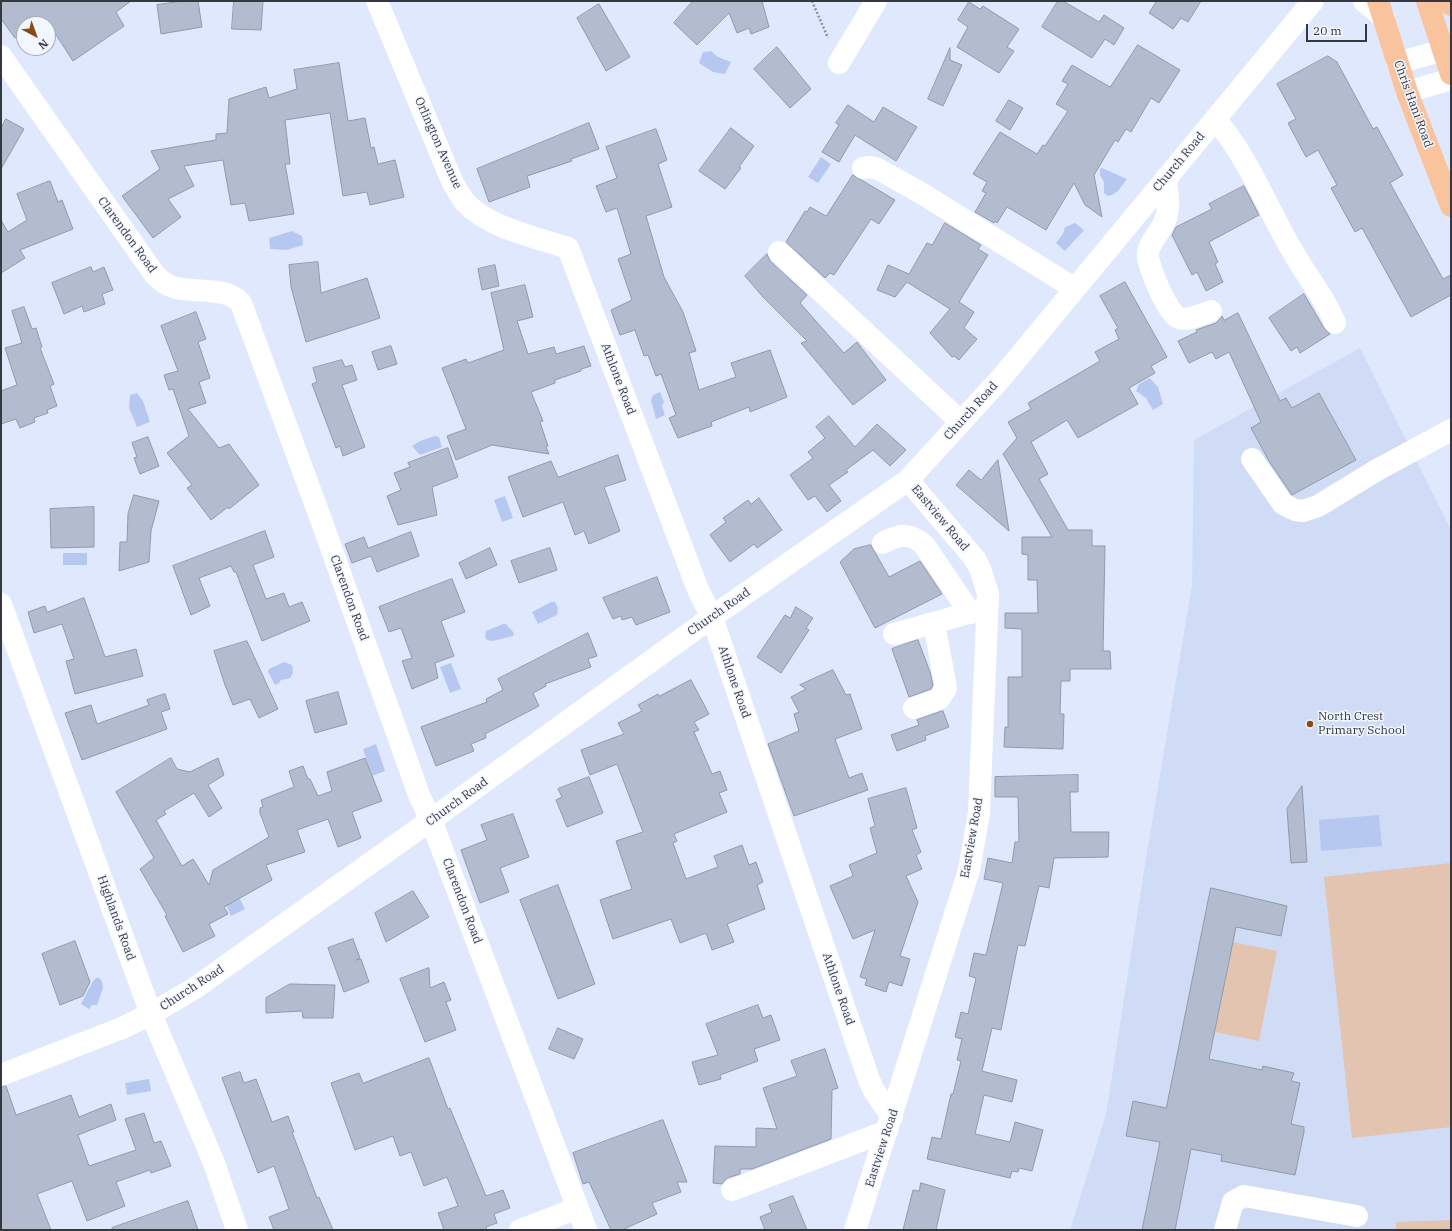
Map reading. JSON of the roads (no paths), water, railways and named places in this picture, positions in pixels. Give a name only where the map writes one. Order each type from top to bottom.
[{"type":"main road","points":[[1427,1],[1447,49],[1451,74]]},
{"type":"main road","points":[[1446,1],[1451,5]]},
{"type":"main road","name":"Chris Hani Road","points":[[1381,9],[1407,92],[1451,206]]},
{"type":"street","name":"Orlington Avenue","points":[[377,1],[452,181],[465,202],[481,216],[499,225],[568,248]]},
{"type":"street","points":[[839,63],[876,1]]},
{"type":"street","name":"Church Road","points":[[1,1075],[122,1028],[152,1014],[195,988],[712,617],[908,480],[1002,377],[1074,288],[1314,1]]},
{"type":"street","points":[[1364,1],[1381,9]]},
{"type":"street","points":[[1397,63],[1447,49]]},
{"type":"street","name":"Clarendon Road","points":[[1,56],[11,85],[155,275],[165,284],[174,288],[225,294],[235,297],[241,303],[419,795],[431,820],[586,1230]]},
{"type":"street","points":[[1407,92],[1451,79]]},
{"type":"street","points":[[1215,119],[1238,147],[1293,254],[1326,305],[1335,323]]},
{"type":"street","points":[[863,168],[870,167],[878,169],[921,193],[1074,288]]},
{"type":"street","points":[[1166,178],[1168,210],[1164,223],[1148,251],[1149,263],[1167,305],[1176,316],[1185,319],[1211,311]]},
{"type":"street","name":"Athlone Road","points":[[568,248],[699,592],[712,617],[868,1077],[890,1124]]},
{"type":"street","points":[[779,252],[961,422]]},
{"type":"street","points":[[1252,459],[1283,504],[1295,510],[1303,511],[1318,506],[1377,470],[1451,430]]},
{"type":"street","name":"Eastview Road","points":[[855,1230],[890,1124],[969,870],[979,813],[979,611],[988,594],[985,581],[975,559],[908,480]]},
{"type":"street","points":[[883,543],[901,535],[909,536],[920,541],[979,611],[894,634]]},
{"type":"street","name":"Highlands Road","points":[[1,604],[152,1014],[212,1155],[237,1230]]},
{"type":"street","points":[[914,708],[939,699],[946,688],[934,623]]},
{"type":"street","points":[[732,1190],[890,1124]]},
{"type":"street","points":[[1225,1230],[1229,1209],[1233,1202],[1244,1196],[1357,1216]]},
{"type":"street","points":[[520,1230],[578,1208]]},
{"type":"place","name":"North Crest Primary School","points":[[1310,724]]}]
